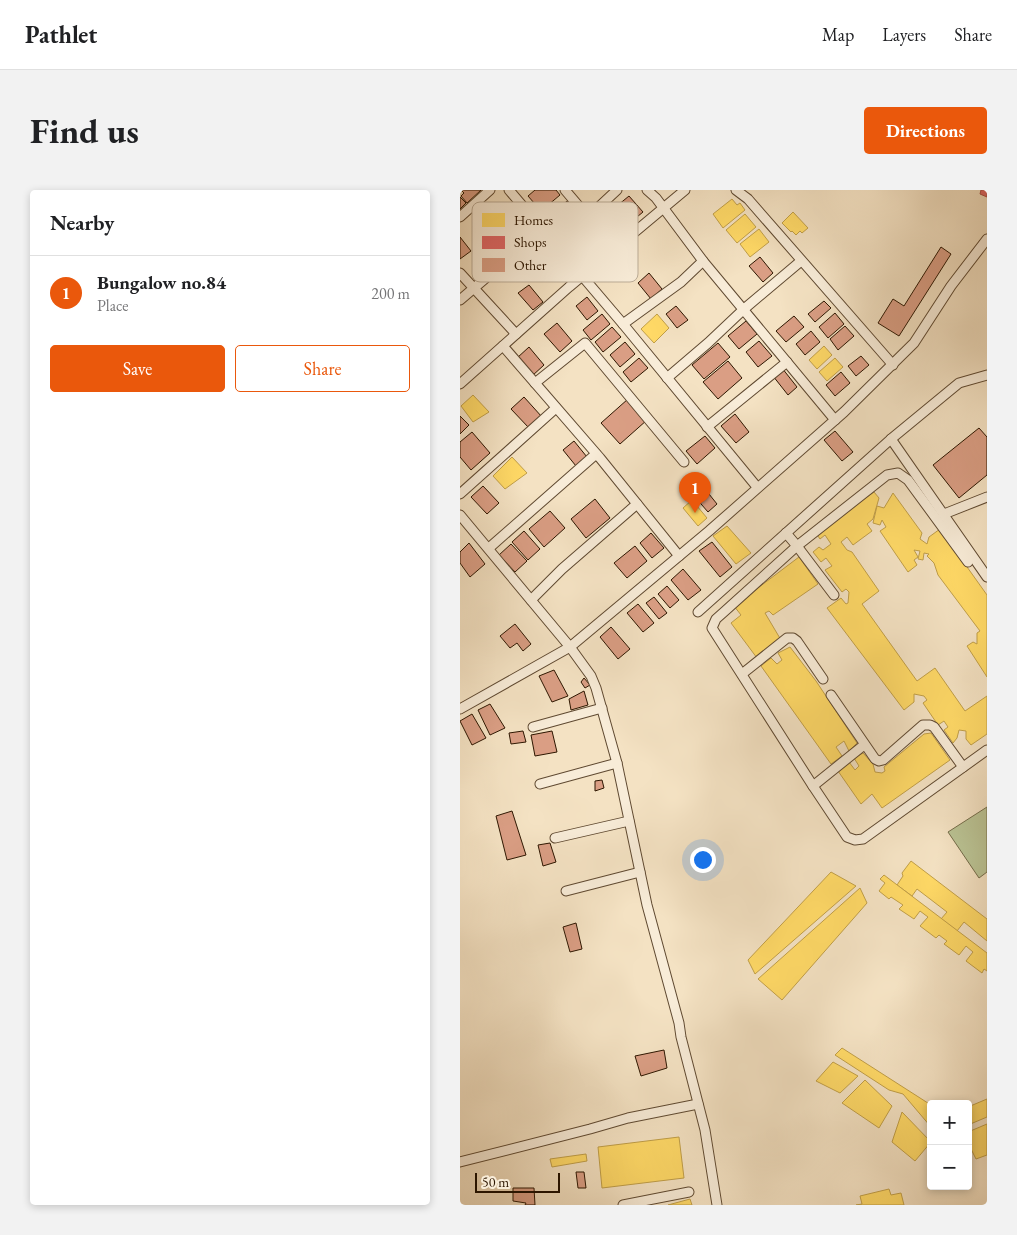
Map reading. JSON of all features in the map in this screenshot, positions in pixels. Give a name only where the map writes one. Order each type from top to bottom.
[{"type":"street","points":[[477,202],[490,190]]},
{"type":"street","points":[[509,190],[519,202]]},
{"type":"street","points":[[565,190],[575,202]]},
{"type":"street","points":[[605,202],[618,190]]},
{"type":"street","points":[[647,190],[834,420]]},
{"type":"street","points":[[638,229],[685,190]]},
{"type":"street","points":[[736,190],[748,199],[892,365]]},
{"type":"street","points":[[460,217],[472,206]]},
{"type":"street","points":[[460,709],[570,647],[679,556],[834,420],[914,343],[951,286],[987,240]]},
{"type":"street","points":[[623,324],[681,282],[703,261]]},
{"type":"street","points":[[667,378],[801,261]]},
{"type":"street","points":[[460,273],[516,334]]},
{"type":"street","points":[[460,300],[482,282]]},
{"type":"street","points":[[460,384],[575,282]]},
{"type":"street","points":[[587,282],[757,487]]},
{"type":"street","points":[[534,383],[585,343],[684,462]]},
{"type":"street","points":[[503,346],[596,454],[679,556]]},
{"type":"street","points":[[707,427],[787,362]]},
{"type":"street","points":[[698,612],[891,440],[959,383],[987,375]]},
{"type":"street","points":[[460,494],[556,408]]},
{"type":"street","points":[[891,440],[987,577]]},
{"type":"street","points":[[489,548],[596,454]]},
{"type":"street","points":[[968,562],[908,480],[898,473],[887,475],[797,546],[724,611],[716,619],[712,628],[847,837],[855,840],[863,838],[987,750]]},
{"type":"street","points":[[944,514],[987,497]]},
{"type":"street","points":[[531,600],[637,504]]},
{"type":"street","points":[[460,515],[570,647],[591,676],[617,763],[647,905],[679,1023],[705,1130],[717,1205]]},
{"type":"street","points":[[786,533],[834,595]]},
{"type":"street","points":[[742,674],[787,638],[793,638],[823,679]]},
{"type":"street","points":[[831,695],[875,760],[883,760],[923,725],[930,724],[963,767]]},
{"type":"street","points":[[533,727],[602,708]]},
{"type":"street","points":[[813,786],[864,745]]},
{"type":"street","points":[[540,784],[617,763]]},
{"type":"street","points":[[555,838],[629,821]]},
{"type":"street","points":[[566,892],[640,872]]},
{"type":"street","points":[[460,1162],[628,1118],[698,1104]]},
{"type":"street","points":[[623,1205],[689,1192]]},
{"type":"green space","points":[[987,807],[987,872],[979,878],[948,832]]},
{"type":"building: Homes","points":[[732,199],[737,205],[740,203],[745,210],[723,228],[713,214]]},
{"type":"building: Homes","points":[[793,212],[808,228],[796,235],[782,223]]},
{"type":"building: Homes","points":[[745,214],[756,227],[737,243],[726,230]]},
{"type":"building: Homes","points":[[759,229],[769,242],[750,257],[740,244]]},
{"type":"building: Homes","points":[[657,314],[669,328],[654,343],[641,329]]},
{"type":"building: Homes","points":[[824,346],[832,355],[817,369],[809,360]]},
{"type":"building: Homes","points":[[835,358],[843,367],[827,381],[819,372]]},
{"type":"building: Homes","points":[[473,395],[489,412],[473,422],[461,406]]},
{"type":"building: Homes","points":[[512,457],[527,473],[505,489],[493,476]]},
{"type":"building: Homes","points":[[874,492],[879,498],[873,519],[867,524],[872,531],[853,545],[847,537],[841,542],[847,550],[852,552],[879,591],[862,604],[917,681],[935,668],[965,711],[987,696],[987,734],[971,745],[966,739],[966,731],[959,730],[957,738],[953,743],[944,730],[948,727],[944,721],[938,725],[923,703],[927,700],[924,696],[914,694],[914,702],[904,710],[827,608],[841,598],[846,604],[848,603],[849,592],[846,589],[842,592],[825,570],[832,566],[826,558],[821,562],[813,552],[819,547],[823,550],[831,544],[825,535],[820,539],[816,533]]},
{"type":"building: Homes","points":[[893,493],[922,533],[920,539],[927,544],[929,537],[940,529],[987,595],[987,677],[967,646],[973,642],[977,644],[977,633],[980,631],[938,575],[934,563],[927,556],[929,554],[924,553],[923,560],[918,559],[920,551],[914,550],[918,557],[914,560],[917,565],[908,572],[880,531],[886,527],[882,520],[880,525],[873,523],[877,506],[884,508]]},
{"type":"building: Homes","points":[[692,500],[707,518],[698,526],[683,508]]},
{"type":"building: Homes","points":[[727,526],[751,553],[736,564],[713,536]]},
{"type":"building: Homes","points":[[799,557],[818,584],[773,615],[769,611],[765,613],[781,640],[757,658],[731,623],[741,615],[734,606]]},
{"type":"building: Homes","points":[[790,647],[816,681],[857,743],[849,751],[844,741],[836,747],[842,756],[831,764],[761,666],[771,658],[777,664],[782,660],[778,653]]},
{"type":"building: Homes","points":[[931,733],[950,760],[882,808],[872,794],[861,804],[838,771],[849,762],[855,770],[859,766],[854,758],[863,753],[873,764],[875,772],[882,773],[885,771],[884,767],[924,734]]},
{"type":"building: Homes","points":[[911,861],[987,919],[987,941],[964,922],[957,931],[941,919],[947,912],[917,889],[912,896],[897,885],[903,876],[902,873]]},
{"type":"building: Homes","points":[[831,872],[856,886],[755,974],[748,960]]},
{"type":"building: Homes","points":[[884,875],[987,953],[987,971],[984,969],[982,973],[966,961],[973,952],[966,946],[959,955],[944,944],[947,941],[939,935],[936,938],[920,926],[928,917],[920,911],[914,919],[899,909],[903,905],[891,897],[889,899],[879,891],[885,883],[880,879]]},
{"type":"building: Homes","points":[[860,888],[867,903],[782,1000],[758,979]]},
{"type":"building: Homes","points":[[842,1048],[927,1102],[927,1122],[903,1094],[889,1090],[835,1055]]},
{"type":"building: Homes","points":[[833,1062],[858,1076],[840,1093],[816,1081]]},
{"type":"building: Homes","points":[[865,1080],[892,1106],[879,1128],[842,1103]]},
{"type":"building: Homes","points":[[987,1099],[987,1117],[972,1123],[972,1105]]},
{"type":"building: Homes","points":[[902,1112],[927,1138],[927,1147],[915,1161],[892,1142]]},
{"type":"building: Homes","points":[[987,1124],[987,1155],[976,1159],[972,1151],[972,1130]]},
{"type":"building: Homes","points":[[679,1137],[684,1178],[602,1188],[598,1147]]},
{"type":"building: Homes","points":[[586,1154],[587,1161],[552,1167],[550,1159]]},
{"type":"building: Homes","points":[[889,1189],[891,1195],[901,1193],[904,1205],[856,1205],[862,1204],[860,1196]]},
{"type":"building: Homes","points":[[690,1199],[692,1205],[668,1205]]},
{"type":"building: Shops","points":[[981,190],[987,190],[987,197],[980,194]]},
{"type":"building: Other","points":[[461,190],[481,190],[467,203],[461,196],[464,193]]},
{"type":"building: Other","points":[[535,190],[556,190],[560,195],[552,202],[533,202],[528,196]]},
{"type":"building: Other","points":[[629,196],[634,202],[622,202]]},
{"type":"building: Other","points":[[460,197],[466,203],[460,209]]},
{"type":"building: Other","points":[[638,206],[643,212],[638,216]]},
{"type":"building: Other","points":[[460,237],[471,251],[460,259]]},
{"type":"building: Other","points":[[941,247],[951,254],[899,336],[878,323],[893,299],[904,306]]},
{"type":"building: Other","points":[[760,257],[773,273],[763,282],[749,266]]},
{"type":"building: Other","points":[[649,273],[662,289],[651,299],[638,283]]},
{"type":"building: Other","points":[[529,285],[543,302],[533,310],[518,293]]},
{"type":"building: Other","points":[[587,297],[598,311],[587,320],[576,306]]},
{"type":"building: Other","points":[[824,301],[831,308],[815,322],[808,314]]},
{"type":"building: Other","points":[[676,306],[688,320],[677,328],[666,314]]},
{"type":"building: Other","points":[[835,313],[844,324],[828,338],[819,327]]},
{"type":"building: Other","points":[[602,314],[610,324],[591,340],[583,330]]},
{"type":"building: Other","points":[[794,316],[804,327],[786,342],[776,331]]},
{"type":"building: Other","points":[[746,321],[757,334],[739,349],[728,336]]},
{"type":"building: Other","points":[[557,323],[572,341],[560,352],[544,334]]},
{"type":"building: Other","points":[[845,326],[854,336],[838,350],[830,339]]},
{"type":"building: Other","points":[[612,327],[621,337],[603,352],[595,342]]},
{"type":"building: Other","points":[[811,331],[820,342],[805,355],[796,344]]},
{"type":"building: Other","points":[[759,341],[772,356],[758,367],[746,352]]},
{"type":"building: Other","points":[[625,342],[635,354],[620,367],[610,355]]},
{"type":"building: Other","points":[[718,343],[730,357],[704,379],[692,365]]},
{"type":"building: Other","points":[[529,347],[544,365],[532,376],[517,358]]},
{"type":"building: Other","points":[[861,356],[869,365],[856,376],[848,366]]},
{"type":"building: Other","points":[[639,358],[648,368],[631,382],[623,372]]},
{"type":"building: Other","points":[[728,361],[742,378],[718,399],[703,382]]},
{"type":"building: Other","points":[[782,368],[797,387],[788,395],[773,376]]},
{"type":"building: Other","points":[[841,372],[850,383],[835,396],[826,385]]},
{"type":"building: Other","points":[[524,397],[542,417],[529,428],[511,409]]},
{"type":"building: Other","points":[[628,399],[647,420],[620,444],[601,423]]},
{"type":"building: Other","points":[[735,414],[749,432],[736,443],[721,426]]},
{"type":"building: Other","points":[[460,416],[469,425],[460,434]]},
{"type":"building: Other","points":[[979,428],[987,437],[987,475],[959,498],[933,465]]},
{"type":"building: Other","points":[[835,431],[853,452],[842,461],[824,440]]},
{"type":"building: Other","points":[[472,432],[490,453],[471,470],[460,457],[460,442]]},
{"type":"building: Other","points":[[705,436],[715,448],[697,464],[686,451]]},
{"type":"building: Other","points":[[574,441],[587,457],[576,466],[563,450]]},
{"type":"building: Other","points":[[483,486],[499,503],[487,514],[471,497]]},
{"type":"building: Other","points":[[705,489],[717,504],[708,512],[695,497]]},
{"type":"building: Other","points":[[595,499],[610,518],[586,538],[571,519]]},
{"type":"building: Other","points":[[550,511],[565,528],[544,547],[529,529]]},
{"type":"building: Other","points":[[524,531],[540,549],[528,560],[512,542]]},
{"type":"building: Other","points":[[651,533],[664,548],[652,558],[640,543]]},
{"type":"building: Other","points":[[712,542],[732,567],[720,577],[699,551]]},
{"type":"building: Other","points":[[469,543],[485,564],[470,577],[460,563],[460,552]]},
{"type":"building: Other","points":[[511,544],[527,561],[515,572],[499,555]]},
{"type":"building: Other","points":[[635,546],[647,561],[627,578],[614,563]]},
{"type":"building: Other","points":[[683,569],[701,590],[688,600],[671,580]]},
{"type":"building: Other","points":[[667,586],[679,600],[670,608],[658,594]]},
{"type":"building: Other","points":[[654,597],[667,613],[659,619],[646,603]]},
{"type":"building: Other","points":[[638,604],[654,623],[643,632],[627,613]]},
{"type":"building: Other","points":[[515,624],[531,644],[523,651],[517,643],[510,648],[500,636]]},
{"type":"building: Other","points":[[611,627],[630,649],[618,659],[600,637]]},
{"type":"building: Other","points":[[554,670],[568,696],[552,702],[539,676]]},
{"type":"building: Other","points":[[584,678],[590,685],[585,688],[581,682]]},
{"type":"building: Other","points":[[584,691],[588,705],[571,710],[569,699]]},
{"type":"building: Other","points":[[490,704],[505,728],[490,735],[478,710]]},
{"type":"building: Other","points":[[472,714],[486,738],[472,745],[460,721]]},
{"type":"building: Other","points":[[523,731],[526,742],[511,744],[509,733]]},
{"type":"building: Other","points":[[552,731],[557,752],[535,756],[531,735]]},
{"type":"building: Other","points":[[602,780],[604,788],[595,791],[595,781]]},
{"type":"building: Other","points":[[512,811],[526,855],[507,860],[496,816]]},
{"type":"building: Other","points":[[550,843],[556,862],[543,866],[538,845]]},
{"type":"building: Other","points":[[576,923],[582,949],[570,952],[563,927]]},
{"type":"building: Other","points":[[664,1050],[667,1068],[641,1076],[635,1056]]},
{"type":"building: Other","points":[[576,1172],[584,1172],[586,1188],[578,1188]]},
{"type":"building: Other","points":[[513,1188],[534,1188],[535,1205],[525,1205],[526,1203],[513,1201]]},
{"type":"place","name":"Bungalow no.84","points":[[695,513]]}]
